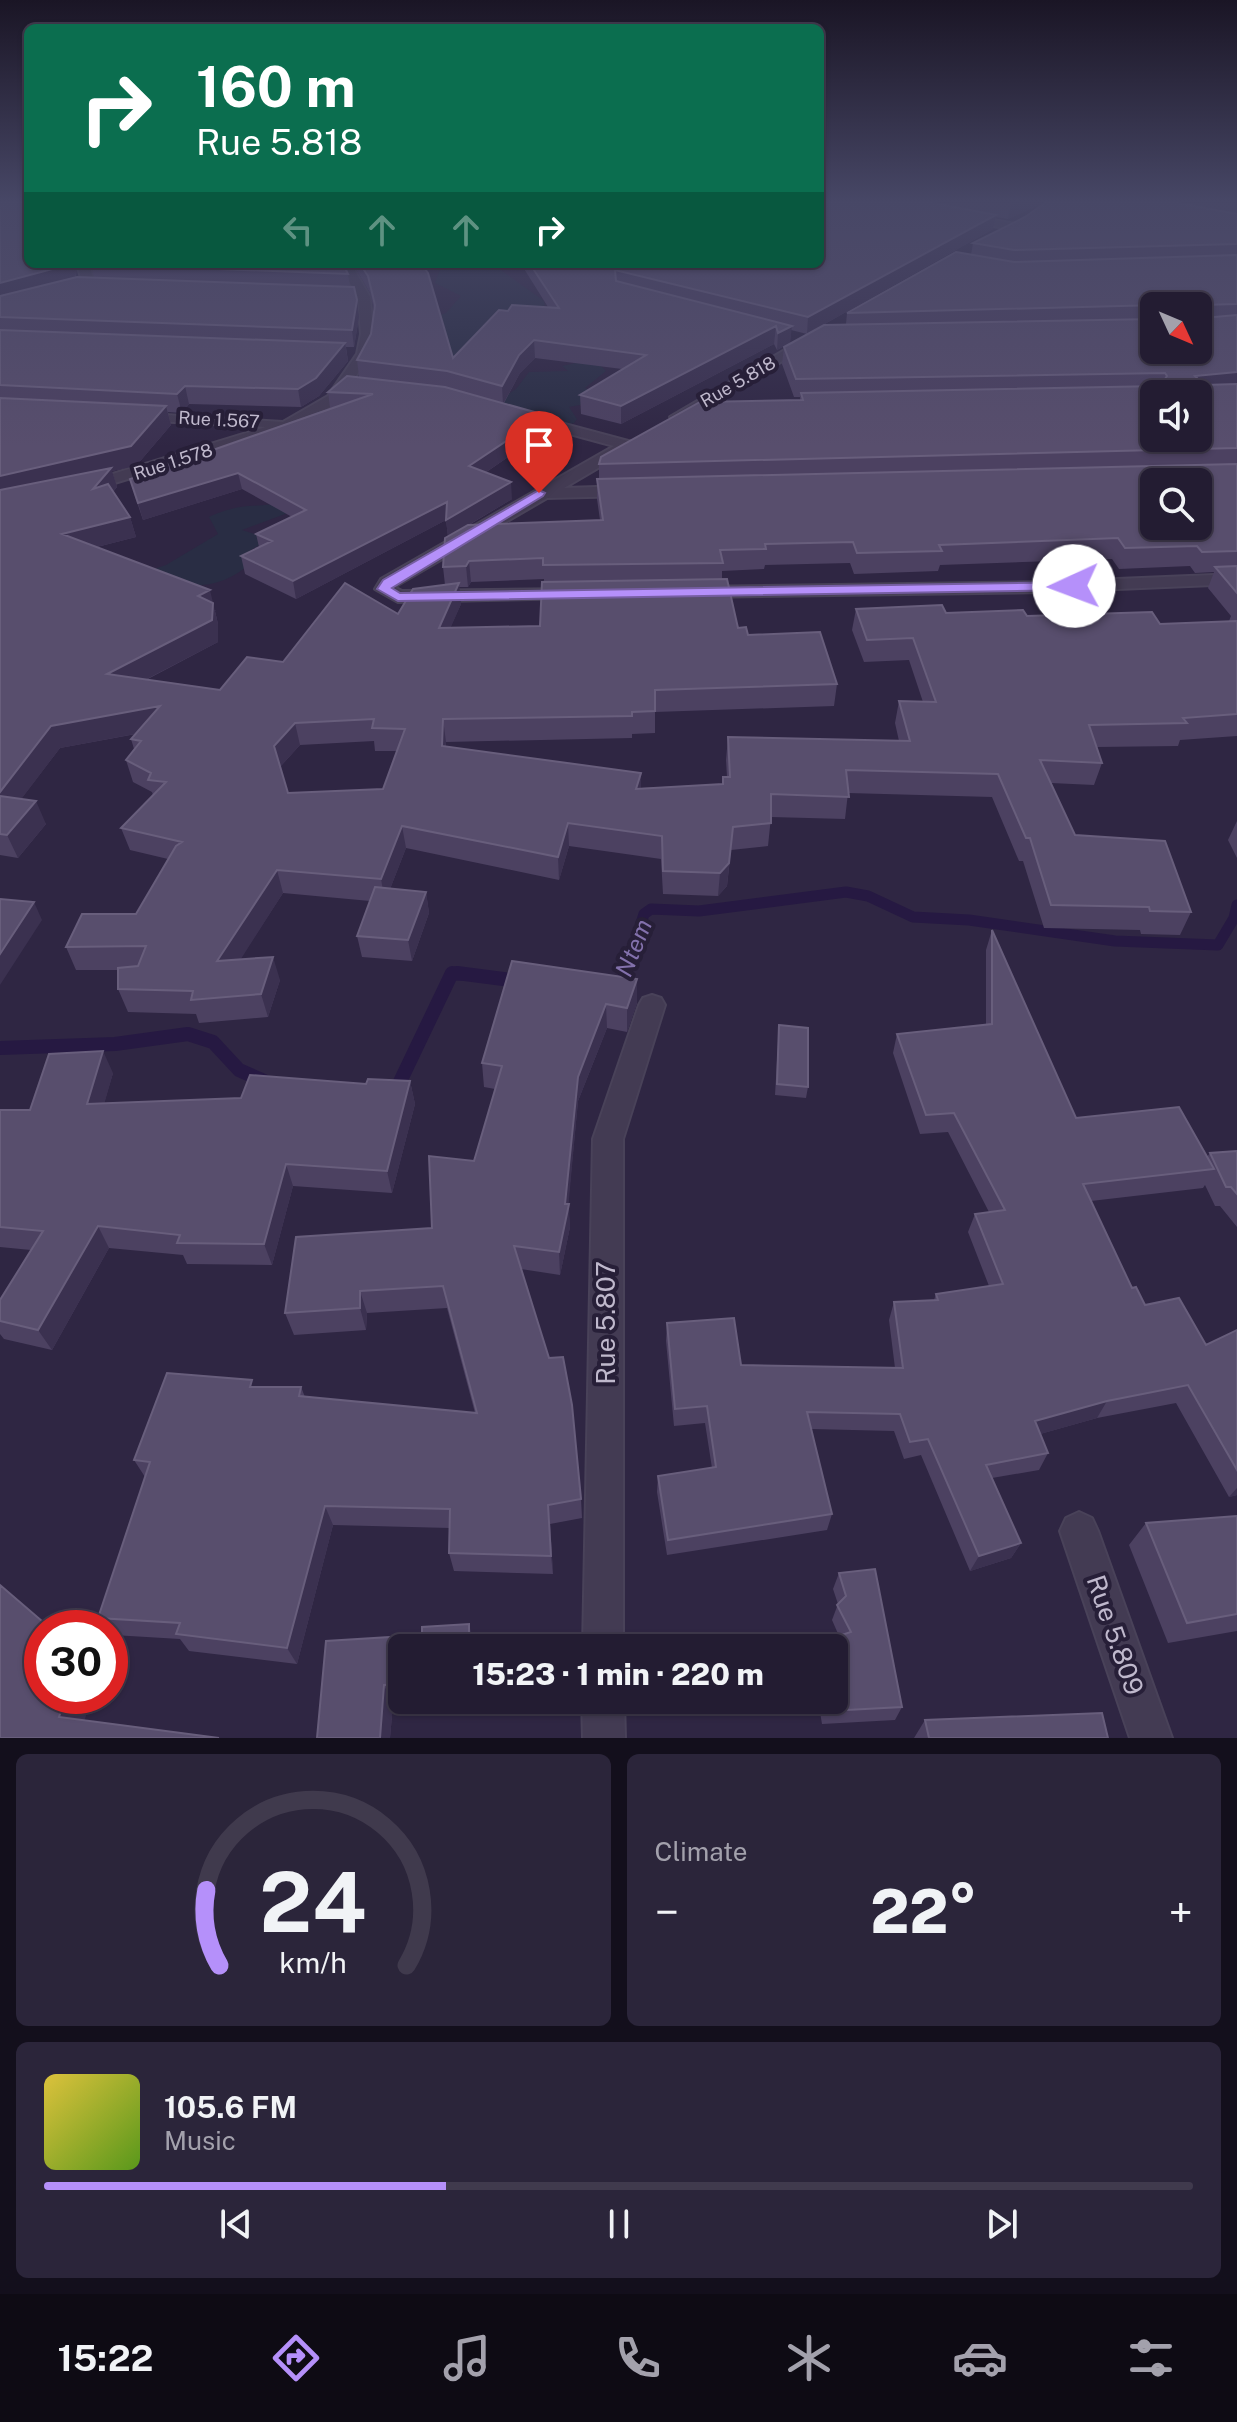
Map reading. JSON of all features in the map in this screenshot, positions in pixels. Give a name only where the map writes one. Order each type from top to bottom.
[{"type":"street","name":"Rue 1.578","points":[[71,491],[127,477],[294,423],[333,399],[352,384],[356,353],[367,334],[352,284]]},
{"type":"street","points":[[67,289],[96,286]]},
{"type":"street","name":"Rue 5.818","points":[[668,423],[801,339],[833,330]]},
{"type":"street","points":[[695,407],[727,407]]},
{"type":"street","points":[[493,408],[633,442],[539,493],[387,583],[384,589],[398,597],[588,594]]},
{"type":"street","name":"Rue 1.567","points":[[119,415],[294,423]]},
{"type":"street","points":[[539,493],[650,490]]},
{"type":"street","points":[[682,593],[1046,587],[1237,579]]},
{"type":"street","name":"Rue 5.807","points":[[603,1634],[608,1139],[652,1005]]},
{"type":"street","name":"Rue 5.809","points":[[1079,1531],[1151,1738]]},
{"type":"street","points":[[603,1714],[604,1738]]},
{"type":"shaded area","points":[[437,284],[520,284],[544,301],[545,310],[480,354],[435,360],[416,323],[446,313],[461,296]]},
{"type":"shaded area","points":[[594,359],[606,371],[585,388],[600,393],[596,402],[569,407],[577,419],[574,423],[564,425],[493,404],[516,389],[529,372],[568,371],[562,366]]},
{"type":"shaded area","points":[[292,501],[296,510],[242,530],[270,539],[251,550],[252,562],[224,580],[211,584],[182,585],[136,575],[166,565],[218,534],[209,517],[241,507]]},
{"type":"building","points":[[48,284],[274,284],[354,287],[357,300],[352,330],[0,317],[0,296]]},
{"type":"building","points":[[370,284],[431,284],[453,358],[499,310],[508,311],[512,305],[559,308],[543,284],[628,284],[792,326],[778,333],[776,326],[621,406],[580,395],[646,355],[534,340],[519,355],[502,386],[447,371],[357,360],[371,334],[375,305]]},
{"type":"building","points":[[673,284],[869,284],[808,317]]},
{"type":"building","points":[[899,284],[1237,284],[1237,304],[1212,305],[1212,292],[1140,292],[1140,305],[847,313]]},
{"type":"building","points":[[1237,315],[1237,372],[1195,376],[1199,380],[1164,380],[1165,373],[796,379],[784,347],[824,325],[1140,319],[1140,364],[1212,364],[1212,317]]},
{"type":"building","points":[[0,330],[345,343],[316,378],[298,389],[185,386],[177,394],[0,385]]},
{"type":"building","points":[[347,376],[445,387],[545,415],[469,466],[511,482],[446,520],[447,502],[293,581],[241,556],[272,541],[256,534],[306,510],[238,473],[138,503],[130,479],[373,394],[328,392]]},
{"type":"building","points":[[1237,384],[1237,448],[1212,449],[1212,385]]},
{"type":"building","points":[[1140,386],[1140,450],[599,464],[601,457],[700,402],[803,400],[801,393]]},
{"type":"building","points":[[0,398],[166,406],[131,446],[0,476]]},
{"type":"building","points":[[1237,464],[1237,551],[1202,552],[1197,546],[1125,548],[1118,538],[939,545],[942,551],[857,553],[853,542],[765,544],[766,549],[720,550],[723,563],[543,565],[543,558],[469,561],[466,566],[443,567],[445,538],[468,525],[603,520],[597,479]]},
{"type":"building","points":[[111,468],[93,489],[108,484],[130,517],[62,534],[210,590],[198,596],[213,603],[212,620],[107,674],[220,690],[247,657],[283,662],[345,583],[398,614],[413,589],[459,583],[439,628],[540,626],[542,582],[727,579],[738,628],[746,627],[748,635],[820,632],[837,684],[655,690],[655,711],[632,712],[632,716],[443,719],[442,746],[641,773],[636,789],[723,784],[723,777],[730,777],[728,737],[910,741],[899,701],[936,702],[913,638],[867,640],[856,609],[942,605],[946,613],[1023,610],[1027,616],[1152,612],[1160,624],[1237,621],[1237,714],[1183,718],[1187,723],[1089,725],[1102,763],[1040,760],[1075,835],[1165,841],[1191,912],[1150,911],[1149,907],[1051,905],[1030,838],[1026,838],[998,774],[846,770],[849,797],[771,794],[771,823],[733,827],[729,863],[720,873],[663,871],[662,836],[568,823],[558,857],[402,826],[381,879],[277,870],[217,961],[273,957],[261,994],[191,1000],[193,991],[118,989],[118,968],[138,966],[146,946],[66,947],[82,914],[136,914],[176,846],[182,842],[121,828],[166,782],[148,780],[151,773],[126,760],[141,741],[131,739],[160,706],[51,726],[0,792],[0,490]],"holes":[[[374,719],[372,728],[405,729],[383,789],[288,793],[274,746],[295,723]]]},
{"type":"building","points":[[1237,566],[1237,593],[1215,567]]},
{"type":"building","points":[[0,796],[36,801],[7,835],[0,834]]},
{"type":"building","points":[[375,887],[426,892],[408,940],[357,936]]},
{"type":"building","points":[[0,899],[34,902],[0,954]]},
{"type":"building","points":[[992,930],[1076,1118],[1179,1107],[1214,1169],[1083,1184],[1132,1288],[1136,1287],[1145,1305],[1179,1298],[1206,1345],[1237,1330],[1237,1470],[1188,1385],[1107,1401],[1035,1421],[1048,1453],[986,1465],[1021,1543],[979,1556],[928,1439],[910,1442],[900,1414],[807,1412],[832,1514],[668,1540],[658,1476],[716,1467],[707,1406],[675,1409],[667,1323],[734,1318],[741,1365],[903,1368],[894,1302],[938,1300],[936,1294],[1003,1284],[975,1214],[1005,1210],[954,1113],[926,1115],[897,1034],[992,1024]]},
{"type":"building","points":[[512,961],[637,979],[627,1008],[606,1004],[578,1077],[565,1204],[569,1204],[559,1252],[514,1246],[549,1358],[563,1357],[572,1405],[581,1499],[548,1505],[551,1556],[449,1553],[450,1509],[325,1506],[287,1648],[176,1634],[180,1623],[128,1620],[128,1610],[101,1610],[150,1462],[134,1460],[167,1373],[252,1380],[250,1387],[301,1387],[299,1396],[477,1413],[443,1286],[360,1291],[360,1308],[285,1313],[296,1237],[432,1228],[429,1156],[474,1161],[502,1066],[482,1063]]},
{"type":"building","points":[[779,1025],[808,1028],[808,1087],[777,1084]]},
{"type":"building","points":[[103,1051],[87,1104],[241,1098],[250,1075],[366,1084],[368,1079],[410,1081],[387,1171],[286,1164],[264,1244],[177,1243],[180,1235],[98,1226],[38,1330],[0,1321],[0,1300],[43,1231],[0,1227],[0,1110],[30,1110],[49,1054]]},
{"type":"building","points":[[1237,1151],[1237,1194],[1231,1187],[1226,1187],[1210,1153]]},
{"type":"building","points":[[1237,1516],[1237,1614],[1187,1623],[1146,1523]]},
{"type":"building","points":[[875,1569],[902,1707],[848,1710],[848,1634],[845,1634],[851,1632],[837,1605],[846,1596],[839,1573]]},
{"type":"building","points":[[0,1585],[29,1610],[24,1610],[24,1714],[60,1714],[59,1717],[219,1738],[0,1738]]},
{"type":"building","points":[[469,1624],[469,1634],[422,1634],[422,1627]]},
{"type":"building","points":[[388,1637],[388,1685],[384,1685],[380,1738],[317,1738],[326,1641]]},
{"type":"building","points":[[1102,1713],[1108,1738],[929,1738],[925,1720]]},
{"type":"waterway","name":"Ntem","points":[[625,975],[644,914],[651,909],[699,911],[846,892],[868,896],[913,917],[969,920],[1115,941],[1218,945],[1234,918],[1237,905]]},
{"type":"waterway","name":"Ntem","points":[[457,973],[519,981]]},
{"type":"waterway","name":"Ntem","points":[[621,988],[626,973]]},
{"type":"waterway","name":"Ntem","points":[[391,1091],[398,1086],[451,975]]},
{"type":"waterway","name":"Ntem","points":[[451,975],[472,975]]},
{"type":"waterway","name":"Ntem","points":[[0,1048],[115,1044],[188,1034],[213,1042],[239,1070],[264,1081]]},
{"type":"route","points":[[539,493],[387,583],[384,589],[398,597],[1074,586]]}]
